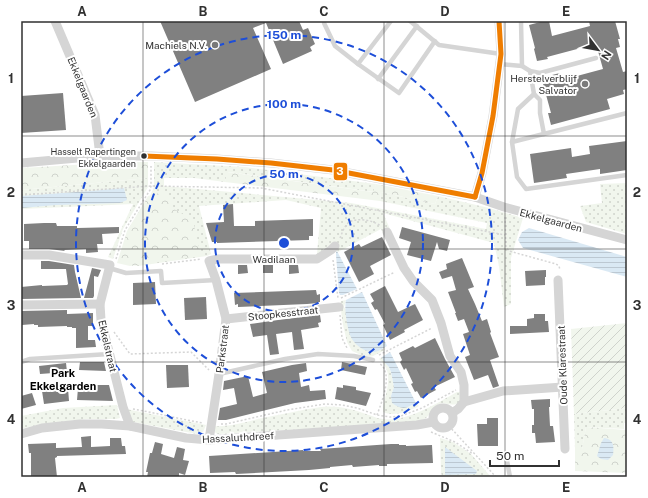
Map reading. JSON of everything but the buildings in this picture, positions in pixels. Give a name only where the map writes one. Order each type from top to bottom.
[{"type":"street","name":"Ekkelgaarden","points":[[55,21],[95,115],[100,156]]},
{"type":"street","points":[[475,197],[482,173],[493,116],[501,54],[499,21]]},
{"type":"street","name":"Ekkelgaarden","points":[[21,163],[100,156],[151,156],[264,162],[326,169],[475,197],[504,207],[627,240]]},
{"type":"street","points":[[387,232],[404,268],[432,300],[441,323],[450,356],[461,372],[464,385],[464,402]]},
{"type":"street","name":"Wadilaan","points":[[209,261],[218,259],[317,259],[335,246]]},
{"type":"street","points":[[21,255],[49,255],[110,267]]},
{"type":"street","name":"Parkstraat","points":[[209,261],[216,280],[226,319],[209,440]]},
{"type":"street","name":"Ekkelstraat","points":[[110,267],[100,304],[101,320],[123,407],[130,426]]},
{"type":"street","name":"Oude Klarestraat","points":[[558,280],[565,449]]},
{"type":"street","points":[[21,305],[100,304]]},
{"type":"street","name":"Stoopkesstraat","points":[[226,319],[338,304]]},
{"type":"street","points":[[452,412],[464,402],[503,391],[563,387]]},
{"type":"street","points":[[443,407],[452,412],[453,421],[447,428],[440,428],[433,422],[432,415],[436,410],[443,407]]},
{"type":"street","name":"Hassaluthdreef","points":[[21,434],[42,428],[80,424],[130,426],[186,438],[209,440],[417,425],[433,422]]},
{"type":"lane","points":[[358,64],[391,21]]},
{"type":"lane","points":[[410,21],[439,45],[501,54]]},
{"type":"lane","points":[[521,21],[522,66]]},
{"type":"lane","points":[[324,23],[335,46],[399,93],[435,41]]},
{"type":"lane","points":[[378,79],[417,26]]},
{"type":"lane","points":[[500,64],[522,66],[530,71],[540,73],[596,58]]},
{"type":"lane","points":[[530,71],[534,94],[540,100],[540,113],[544,134]]},
{"type":"lane","points":[[534,94],[518,109],[512,142],[517,177],[526,189],[627,174]]},
{"type":"lane","points":[[512,142],[627,113]]},
{"type":"lane","points":[[110,267],[126,272],[161,270],[162,283],[216,280]]},
{"type":"lane","points":[[21,362],[30,359],[109,354]]},
{"type":"lane","points":[[219,374],[285,359],[318,354],[354,356],[373,360]]},
{"type":"lane","points":[[508,461],[510,477]]},
{"type":"path","points":[[110,267],[115,264],[125,230],[150,190],[151,156]]},
{"type":"path","points":[[21,195],[151,186],[261,188],[505,236]]},
{"type":"path","points":[[504,207],[506,247],[509,251],[556,264],[559,266],[560,271],[558,280]]},
{"type":"path","points":[[335,246],[346,224],[354,220],[376,222],[387,232]]},
{"type":"path","points":[[338,304],[404,268]]},
{"type":"path","points":[[379,355],[441,323]]},
{"type":"path","points":[[104,334],[114,332],[130,354],[191,352],[212,373],[219,374]]},
{"type":"path","points":[[373,360],[381,364],[387,374],[382,400],[377,415]]},
{"type":"path","points":[[123,407],[212,424],[226,424],[287,410],[325,404],[342,405],[377,415],[390,417],[401,416],[422,408],[464,385]]},
{"type":"path","points":[[417,425],[434,434],[455,442],[475,455]]},
{"type":"path","points":[[449,426],[496,477]]},
{"type":"green space","points":[[148,162],[148,178],[21,190],[21,168]]},
{"type":"green space","points":[[154,162],[245,167],[376,184],[374,192],[228,172],[225,182],[194,178],[164,178],[164,186],[351,203],[486,229],[487,223],[380,201],[381,192],[435,204],[438,196],[523,218],[511,258],[511,304],[504,307],[499,266],[494,243],[383,213],[390,229],[383,233],[381,229],[338,252],[336,252],[331,245],[317,254],[321,208],[286,200],[199,206],[211,254],[207,256],[138,266],[118,262],[129,228],[150,196],[154,187]]},
{"type":"green space","points":[[227,172],[373,192],[376,184],[438,196],[435,204],[381,192],[380,201],[225,182]]},
{"type":"green space","points":[[148,178],[148,187],[123,229],[113,259],[108,257],[133,204],[21,209],[21,190]]},
{"type":"green space","points":[[627,183],[627,234],[586,222],[580,206],[602,203],[600,184]]},
{"type":"green space","points":[[167,191],[174,209],[193,220],[201,256],[130,266],[117,263],[127,231],[148,196]]},
{"type":"green space","points":[[346,300],[344,307],[380,350],[384,348],[385,350],[370,357],[352,351],[347,342],[340,304],[341,301]]},
{"type":"green space","points":[[627,323],[627,408],[574,414],[571,329]]},
{"type":"green space","points":[[382,357],[391,372],[394,387],[391,396],[409,407],[416,403],[419,406],[396,414],[383,412],[388,376],[384,364],[379,359]]},
{"type":"green space","points":[[457,392],[460,392],[460,402],[457,404],[439,404],[435,406],[426,418],[416,422],[219,434],[215,432],[213,426],[236,424],[313,408],[327,407],[350,409],[377,418],[398,419],[419,412]]},
{"type":"green space","points":[[117,405],[120,418],[116,419],[87,419],[41,424],[21,429],[21,416],[63,408]]},
{"type":"green space","points":[[627,408],[627,423],[624,423],[624,429],[586,427],[582,449],[575,449],[574,414]]},
{"type":"green space","points":[[126,409],[206,425],[203,432],[197,434],[133,422]]},
{"type":"green space","points":[[586,427],[627,430],[627,473],[575,471],[575,449],[582,449]]},
{"type":"green space","points":[[440,438],[453,442],[471,454],[491,477],[442,477]]},
{"type":"shaded area","points":[[124,188],[127,200],[120,203],[56,205],[21,208],[21,196]]},
{"type":"shaded area","points":[[529,228],[627,257],[627,277],[523,248],[518,240],[522,232]]},
{"type":"shaded area","points":[[337,251],[357,289],[343,295],[340,295],[339,293]]},
{"type":"shaded area","points":[[362,292],[387,346],[375,352],[367,351],[357,345],[350,335],[348,327],[345,303],[346,300]]},
{"type":"shaded area","points":[[390,352],[416,403],[409,407],[401,408],[392,403],[391,396],[394,387],[391,372],[382,357]]},
{"type":"shaded area","points":[[604,438],[610,440],[613,446],[613,455],[608,460],[601,459],[597,456]]},
{"type":"shaded area","points":[[445,447],[477,471],[476,474],[445,475]]},
{"type":"transit line","name":"3","points":[[475,197],[482,173],[493,116],[501,54],[499,21]]},
{"type":"transit line","name":"3","points":[[144,156],[217,159],[333,170],[475,197]]},
{"type":"place","name":"Machiels N.V.","points":[[215,45]]},
{"type":"place","name":"Herstelverblijf Salvator","points":[[585,84]]},
{"type":"place","name":"Hasselt Rapertingen Ekkelgaarden","points":[[144,156]]},
{"type":"district","name":"Park Ekkelgarden","points":[[63,379]]}]
